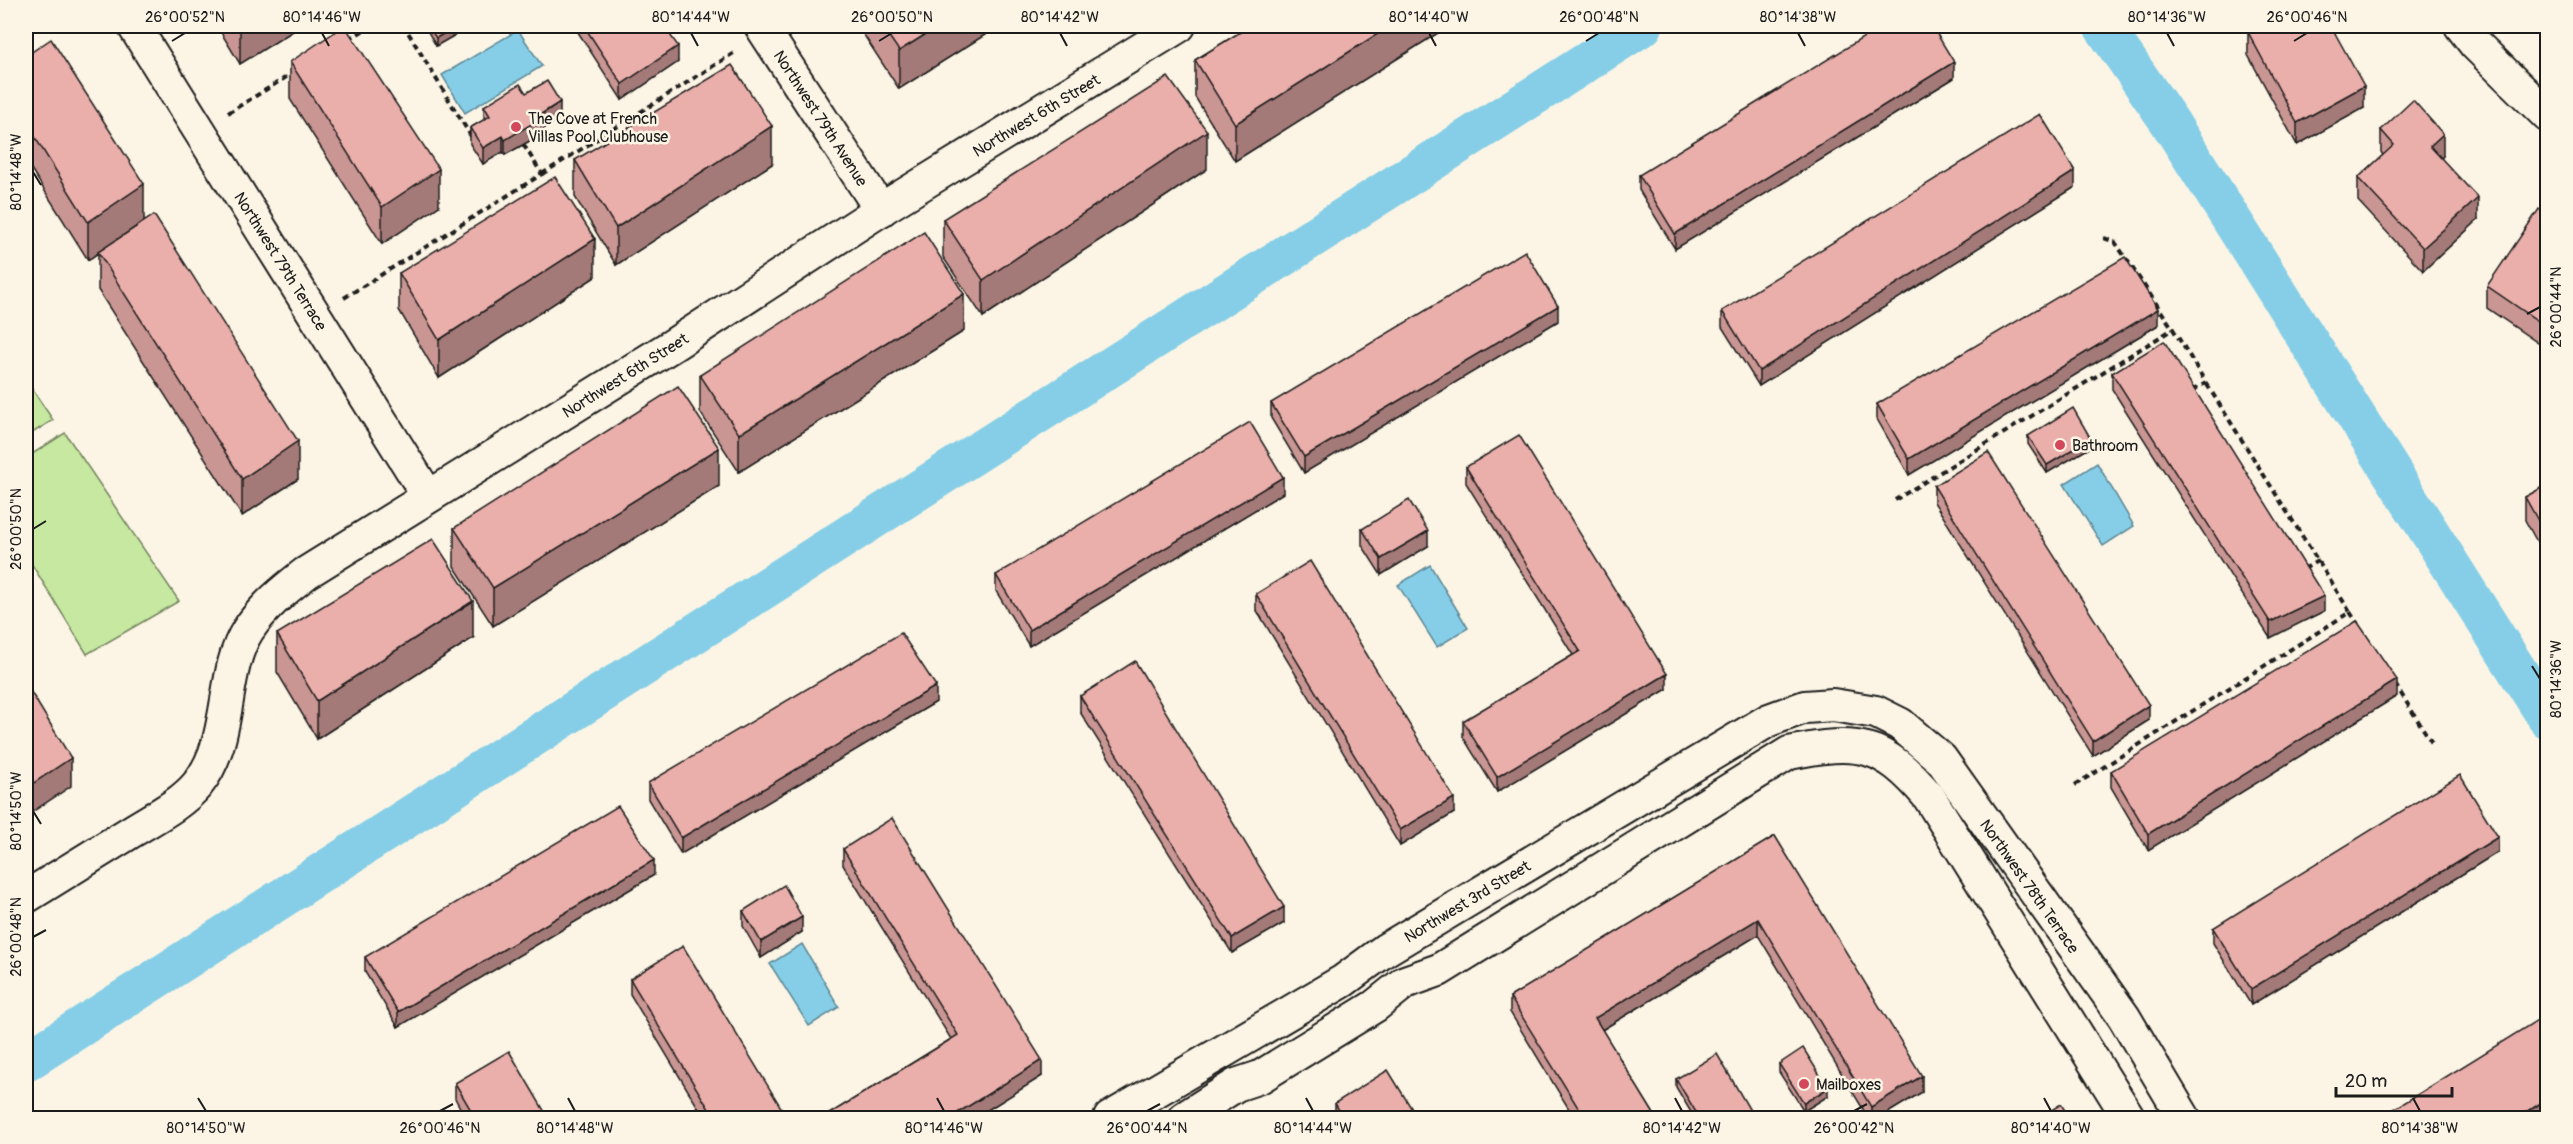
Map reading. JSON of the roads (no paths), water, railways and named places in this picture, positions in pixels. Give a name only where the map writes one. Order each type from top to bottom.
[{"type":"street","name":"Northwest 79th Terrace","points":[[134,26],[428,496]]},
{"type":"street","name":"Northwest 6th Street","points":[[26,897],[172,806],[197,785],[209,765],[223,729],[237,653],[247,631],[271,601],[306,573],[673,345],[881,210],[1179,26]]},
{"type":"street","points":[[2461,26],[2475,44],[2547,116]]},
{"type":"street","name":"Northwest 79th Avenue","points":[[764,29],[881,210]]},
{"type":"street","name":"Northwest 3rd Street","points":[[1110,1119],[1324,993],[1393,945],[1769,720],[1805,707],[1833,705]]},
{"type":"street","name":"Northwest 78th Terrace","points":[[1833,705],[1876,712],[1900,724],[1941,759],[2124,1017],[2184,1119]]},
{"type":"street","name":"Northwest 78th Terrace","points":[[1184,1119],[1236,1084],[1260,1077],[1375,1006],[1405,982],[1439,970],[1789,753],[1826,746],[1867,748],[1897,763],[1929,797],[2129,1119]]},
{"type":"water","points":[[518,30],[542,66],[465,113],[442,75]]},
{"type":"water","points":[[2097,463],[2134,526],[2103,546],[2064,484]]},
{"type":"water","points":[[1430,565],[1468,628],[1437,647],[1398,585]]},
{"type":"water","points":[[802,944],[839,1007],[809,1026],[770,964]]},
{"type":"waterway","points":[[26,1062],[1643,26]]},
{"type":"waterway","points":[[2103,26],[2169,121],[2548,719]]},
{"type":"place","name":"The Cove at French Villas Pool Clubhouse","points":[[516,127]]},
{"type":"place","name":"Bathroom","points":[[2060,445]]},
{"type":"place","name":"Mailboxes","points":[[1804,1084]]}]
